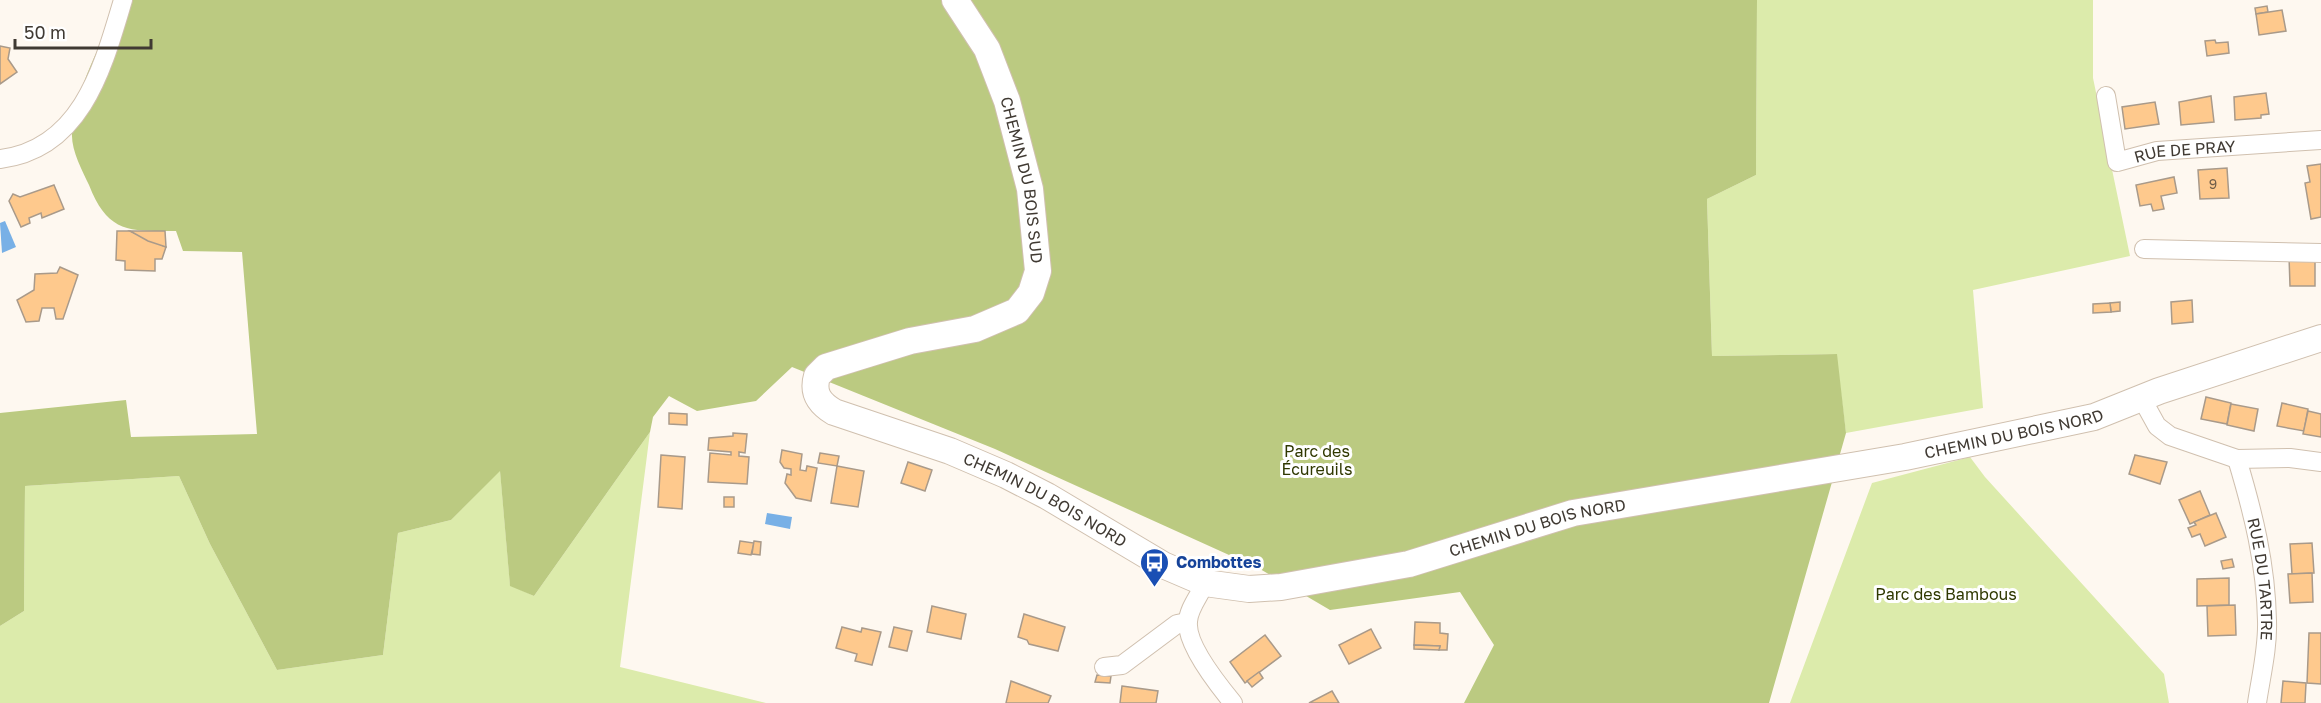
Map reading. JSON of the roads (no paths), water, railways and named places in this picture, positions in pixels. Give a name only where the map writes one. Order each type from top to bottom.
[{"type":"street","points":[[0,159],[19,156],[39,148],[61,131],[81,108],[98,77],[123,0]]},
{"type":"street","name":"CHEMIN DU BOIS SUD","points":[[826,367],[910,340],[975,329],[1017,311],[1031,293],[1038,270],[1030,189],[1006,101],[987,49],[955,0]]},
{"type":"street","name":"RUE DE PRAY","points":[[2106,96],[2117,162],[2157,151],[2321,140]]},
{"type":"street","points":[[2144,249],[2321,253]]},
{"type":"street","name":"CHEMIN DU BOIS NORD","points":[[826,367],[817,376],[816,394],[822,405],[834,412],[950,451],[1006,475],[1047,496],[1163,565],[1205,584],[1249,589],[1281,587],[1409,564],[1573,513],[1905,457],[2094,417],[2141,397],[2321,338]]},
{"type":"street","points":[[2141,397],[2157,426],[2170,436],[2236,459],[2290,458],[2321,462]]},
{"type":"street","name":"RUE DU TARTRE","points":[[2236,459],[2254,516],[2262,560],[2267,623],[2257,703]]},
{"type":"street","points":[[1205,584],[1188,622],[1193,641],[1205,663],[1233,703]]},
{"type":"street","points":[[1104,667],[1122,665],[1177,624],[1188,622]]},
{"type":"water","points":[[5,221],[16,247],[2,253],[0,223]]},
{"type":"water","points":[[767,513],[792,517],[790,529],[765,524]]},
{"type":"place","name":"Combottes","points":[[1155,588]]},
{"type":"park label","name":"Parc des Écureuils","points":[[1317,460]]},
{"type":"park label","name":"Parc des Bambous","points":[[1946,594]]}]
